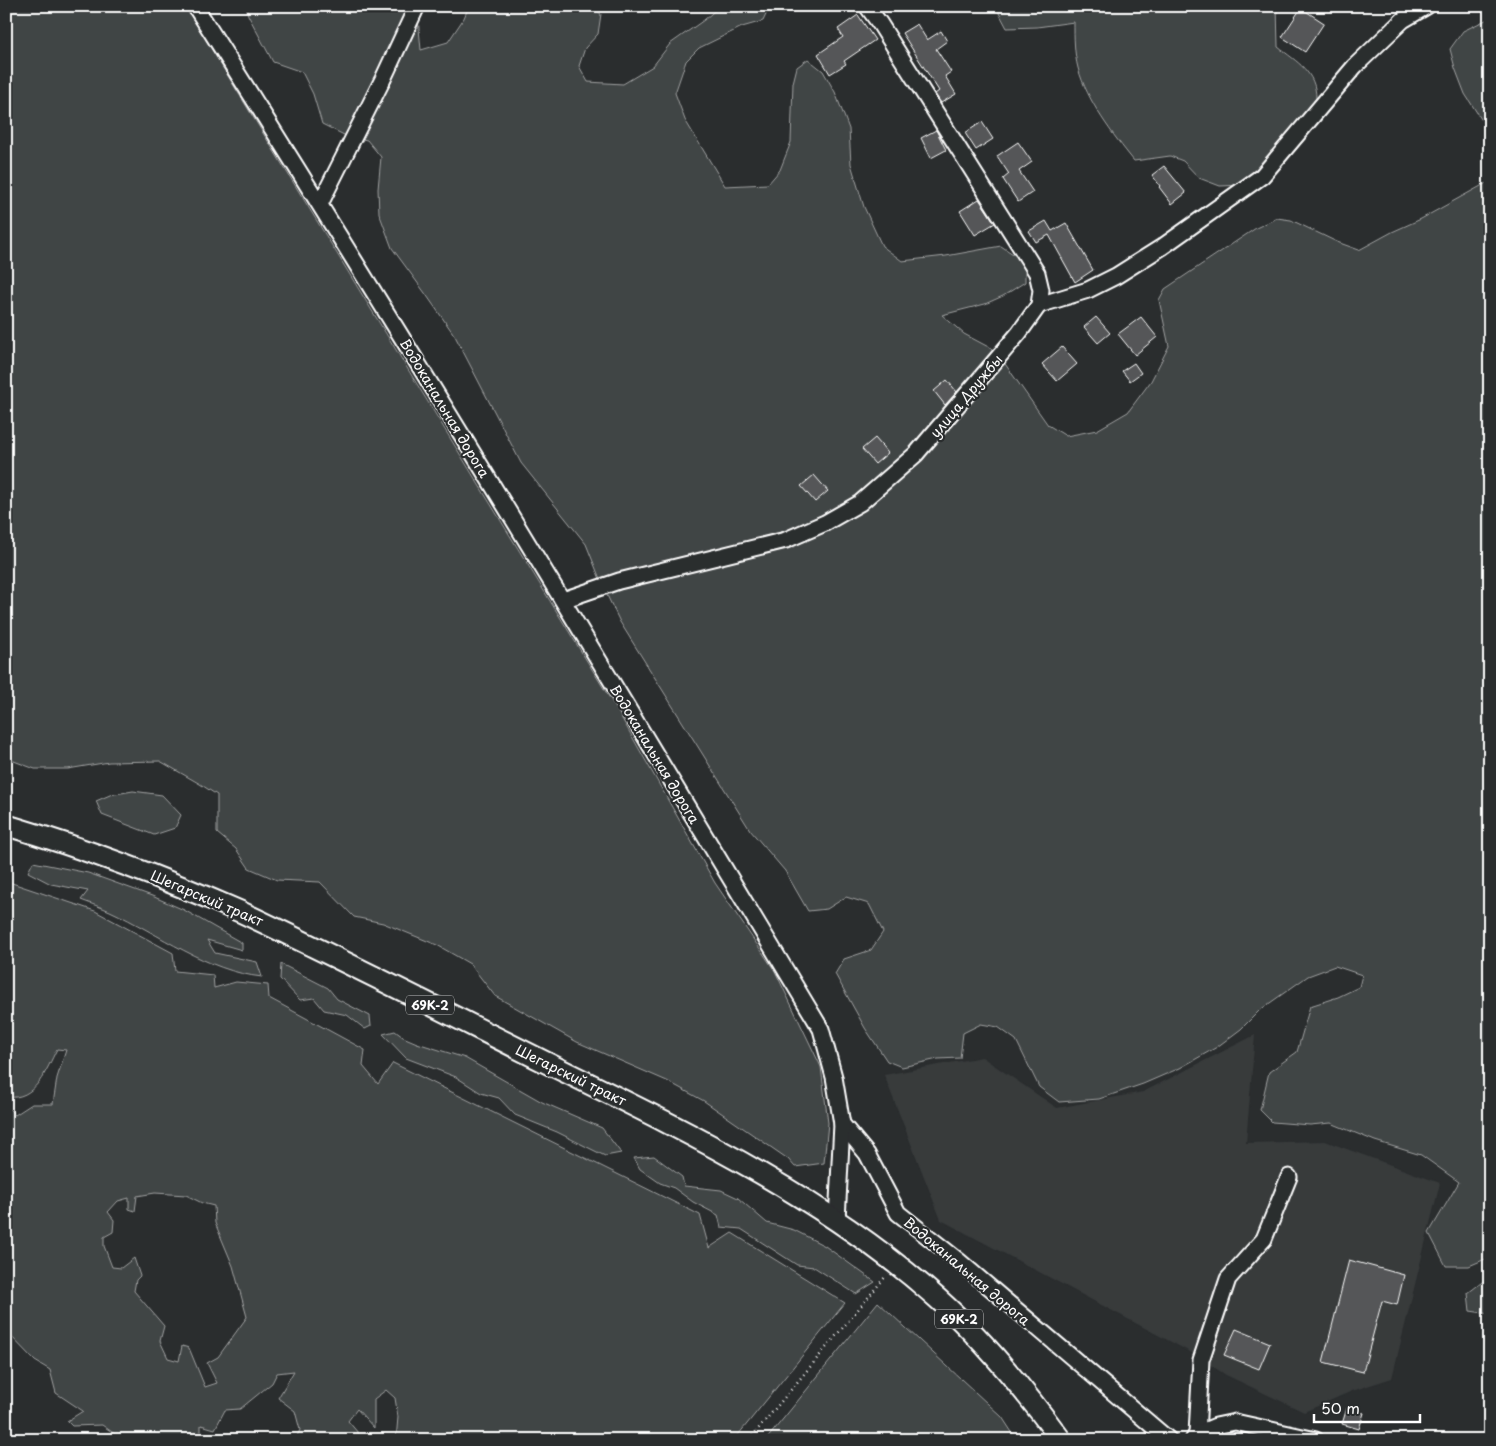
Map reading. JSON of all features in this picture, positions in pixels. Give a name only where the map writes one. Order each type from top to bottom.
[{"type":"main road","name":"Шегарский тракт","points":[[6,825],[103,856],[150,874],[196,892],[288,934],[708,1143],[767,1176],[837,1220],[896,1263],[938,1298],[977,1337],[1061,1440]]},
{"type":"street","name":"Водоканальная дорога","points":[[195,6],[320,204],[821,1029],[834,1077],[842,1124],[867,1154],[898,1213],[960,1262],[1169,1440]]},
{"type":"street","points":[[320,204],[342,156],[384,79],[417,6]]},
{"type":"street","points":[[867,6],[1037,273],[1041,290],[1039,305],[1088,290],[1116,276],[1162,247],[1262,176],[1355,66],[1403,20],[1427,6]]},
{"type":"street","name":"улица Дружбы","points":[[562,600],[619,581],[786,540],[825,523],[860,503],[916,454],[1019,333],[1039,305]]},
{"type":"street","points":[[837,1220],[842,1124]]},
{"type":"street","points":[[1195,1437],[1201,1360],[1228,1279],[1264,1239],[1289,1176]]},
{"type":"street","points":[[1195,1437],[1216,1426],[1235,1422],[1316,1440]]},
{"type":"path","points":[[749,1440],[896,1263]]},
{"type":"shaded area","points":[[6,6],[185,6],[617,710],[715,883],[775,971],[821,1067],[828,1123],[824,1163],[795,1167],[788,1159],[704,1101],[667,1081],[577,1042],[495,996],[470,964],[437,945],[383,923],[354,917],[320,882],[277,880],[249,868],[236,849],[217,833],[217,795],[160,761],[109,762],[68,769],[35,769],[6,758]]},
{"type":"shaded area","points":[[246,6],[425,6],[418,18],[421,50],[448,42],[464,18],[469,6],[591,6],[601,14],[598,34],[585,48],[579,66],[588,82],[623,84],[653,66],[670,44],[720,6],[770,6],[763,21],[742,27],[699,48],[686,61],[675,93],[685,120],[725,186],[768,184],[780,170],[791,142],[793,83],[797,67],[808,59],[823,71],[835,92],[849,129],[851,164],[864,207],[882,246],[902,261],[946,256],[1001,246],[1025,262],[1025,282],[1003,296],[985,304],[942,315],[964,334],[996,351],[1048,425],[1066,436],[1097,430],[1128,412],[1151,381],[1169,346],[1159,300],[1165,289],[1256,228],[1277,218],[1291,220],[1337,242],[1359,250],[1490,181],[1490,1257],[1469,1266],[1446,1266],[1429,1233],[1459,1182],[1421,1155],[1375,1141],[1331,1123],[1310,1125],[1272,1122],[1260,1110],[1269,1072],[1297,1052],[1310,1006],[1338,997],[1359,987],[1362,975],[1335,966],[1308,976],[1260,1010],[1241,1029],[1217,1047],[1180,1068],[1143,1084],[1099,1099],[1059,1102],[1039,1087],[1016,1040],[998,1027],[981,1024],[963,1033],[960,1058],[938,1059],[902,1067],[887,1061],[865,1028],[835,974],[844,959],[871,950],[883,932],[869,904],[846,897],[827,909],[808,911],[785,871],[750,830],[620,622],[586,544],[521,463],[455,336],[392,248],[379,213],[378,189],[381,157],[367,140],[344,135],[322,124],[313,94],[302,72],[273,62],[248,15]]},
{"type":"shaded area","points":[[999,6],[1277,6],[1278,47],[1309,74],[1313,81],[1316,98],[1277,157],[1245,185],[1220,186],[1199,178],[1183,161],[1170,156],[1134,161],[1094,105],[1082,80],[1076,57],[1074,22],[1037,27],[1007,28],[999,13]]},
{"type":"shaded area","points":[[1490,18],[1490,133],[1465,94],[1450,49],[1463,31]]},
{"type":"shaded area","points":[[133,791],[162,795],[181,815],[175,828],[154,835],[102,815],[96,801],[110,795]]},
{"type":"shaded area","points":[[33,862],[88,873],[152,896],[184,910],[242,943],[242,950],[207,940],[215,953],[257,962],[262,977],[241,973],[202,960],[129,920],[81,900],[88,891],[51,884],[28,872]]},
{"type":"shaded area","points":[[6,881],[95,911],[173,953],[175,971],[213,975],[214,988],[236,982],[268,985],[269,998],[365,1050],[363,1066],[378,1084],[393,1063],[700,1215],[709,1248],[732,1233],[845,1303],[734,1440],[396,1440],[398,1417],[395,1398],[386,1390],[374,1399],[374,1428],[357,1409],[348,1421],[364,1440],[295,1440],[300,1430],[295,1411],[278,1398],[294,1371],[277,1373],[272,1383],[240,1409],[225,1410],[215,1429],[201,1425],[201,1440],[119,1440],[119,1437],[102,1425],[72,1426],[67,1421],[83,1411],[56,1393],[50,1370],[35,1361],[6,1331],[6,1106],[15,1115],[32,1104],[53,1104],[57,1078],[66,1050],[57,1049],[39,1082],[32,1089],[16,1097],[6,1097]],"holes":[[[155,1193],[186,1195],[202,1203],[214,1206],[215,1223],[233,1266],[247,1317],[218,1357],[207,1363],[217,1383],[205,1387],[189,1348],[182,1346],[179,1361],[168,1358],[160,1341],[164,1326],[134,1291],[136,1280],[140,1276],[134,1258],[121,1268],[112,1267],[104,1246],[104,1237],[113,1232],[114,1220],[108,1212],[118,1201],[129,1198],[129,1209],[135,1211],[137,1196]]]},
{"type":"shaded area","points":[[281,964],[328,988],[337,999],[370,1016],[371,1026],[365,1029],[347,1015],[324,1010],[314,998],[300,1000],[280,979]]},
{"type":"shaded area","points":[[395,1031],[417,1043],[465,1058],[542,1102],[602,1128],[621,1153],[605,1156],[557,1132],[515,1115],[499,1098],[481,1093],[456,1077],[406,1058],[383,1034]]},
{"type":"shaded area","points":[[1255,1035],[1246,1143],[1325,1141],[1440,1183],[1392,1378],[1352,1391],[1304,1412],[1226,1375],[1192,1353],[941,1220],[884,1075],[982,1057],[1057,1108],[1143,1092]]},
{"type":"shaded area","points":[[654,1156],[682,1177],[684,1186],[721,1190],[738,1198],[767,1223],[794,1230],[825,1246],[875,1282],[856,1294],[814,1267],[797,1265],[741,1229],[721,1227],[718,1215],[693,1202],[674,1188],[660,1183],[640,1169],[634,1158]]},
{"type":"shaded area","points":[[1490,1276],[1490,1314],[1470,1311],[1468,1293]]},
{"type":"shaded area","points":[[878,1302],[1002,1417],[1017,1440],[766,1440]]},
{"type":"building","points":[[1301,8],[1324,23],[1305,52],[1282,37]]},
{"type":"building","points":[[858,15],[875,40],[844,61],[846,64],[830,74],[818,54],[843,37],[838,29]]},
{"type":"building","points":[[917,24],[927,40],[941,31],[947,41],[936,49],[951,72],[945,76],[956,94],[941,103],[935,94],[939,91],[902,33]]},
{"type":"building","points":[[982,122],[993,139],[976,150],[965,133]]},
{"type":"building","points":[[936,130],[946,150],[931,158],[921,138]]},
{"type":"building","points":[[1018,142],[1032,162],[1019,171],[1033,192],[1018,202],[1003,179],[1009,174],[997,156]]},
{"type":"building","points":[[1164,166],[1186,193],[1172,204],[1152,175]]},
{"type":"building","points":[[979,199],[995,223],[975,235],[960,211]]},
{"type":"building","points":[[1046,221],[1052,231],[1066,223],[1093,270],[1075,282],[1049,235],[1036,242],[1029,231]]},
{"type":"building","points":[[1096,317],[1110,333],[1098,343],[1084,327]]},
{"type":"building","points":[[1141,317],[1157,337],[1135,355],[1118,334]]},
{"type":"building","points":[[1062,347],[1077,364],[1057,381],[1042,364]]},
{"type":"building","points":[[1134,363],[1141,373],[1130,381],[1122,371]]},
{"type":"building","points":[[947,380],[957,392],[945,405],[934,391]]},
{"type":"building","points":[[875,438],[888,453],[875,464],[862,449]]},
{"type":"building","points":[[814,475],[828,491],[815,502],[801,486]]},
{"type":"building","points":[[1349,1260],[1404,1275],[1397,1305],[1382,1301],[1363,1372],[1323,1362]]},
{"type":"building","points":[[1236,1329],[1270,1343],[1259,1369],[1224,1355]]},
{"type":"building","points":[[1347,1408],[1364,1413],[1359,1429],[1342,1424]]}]
